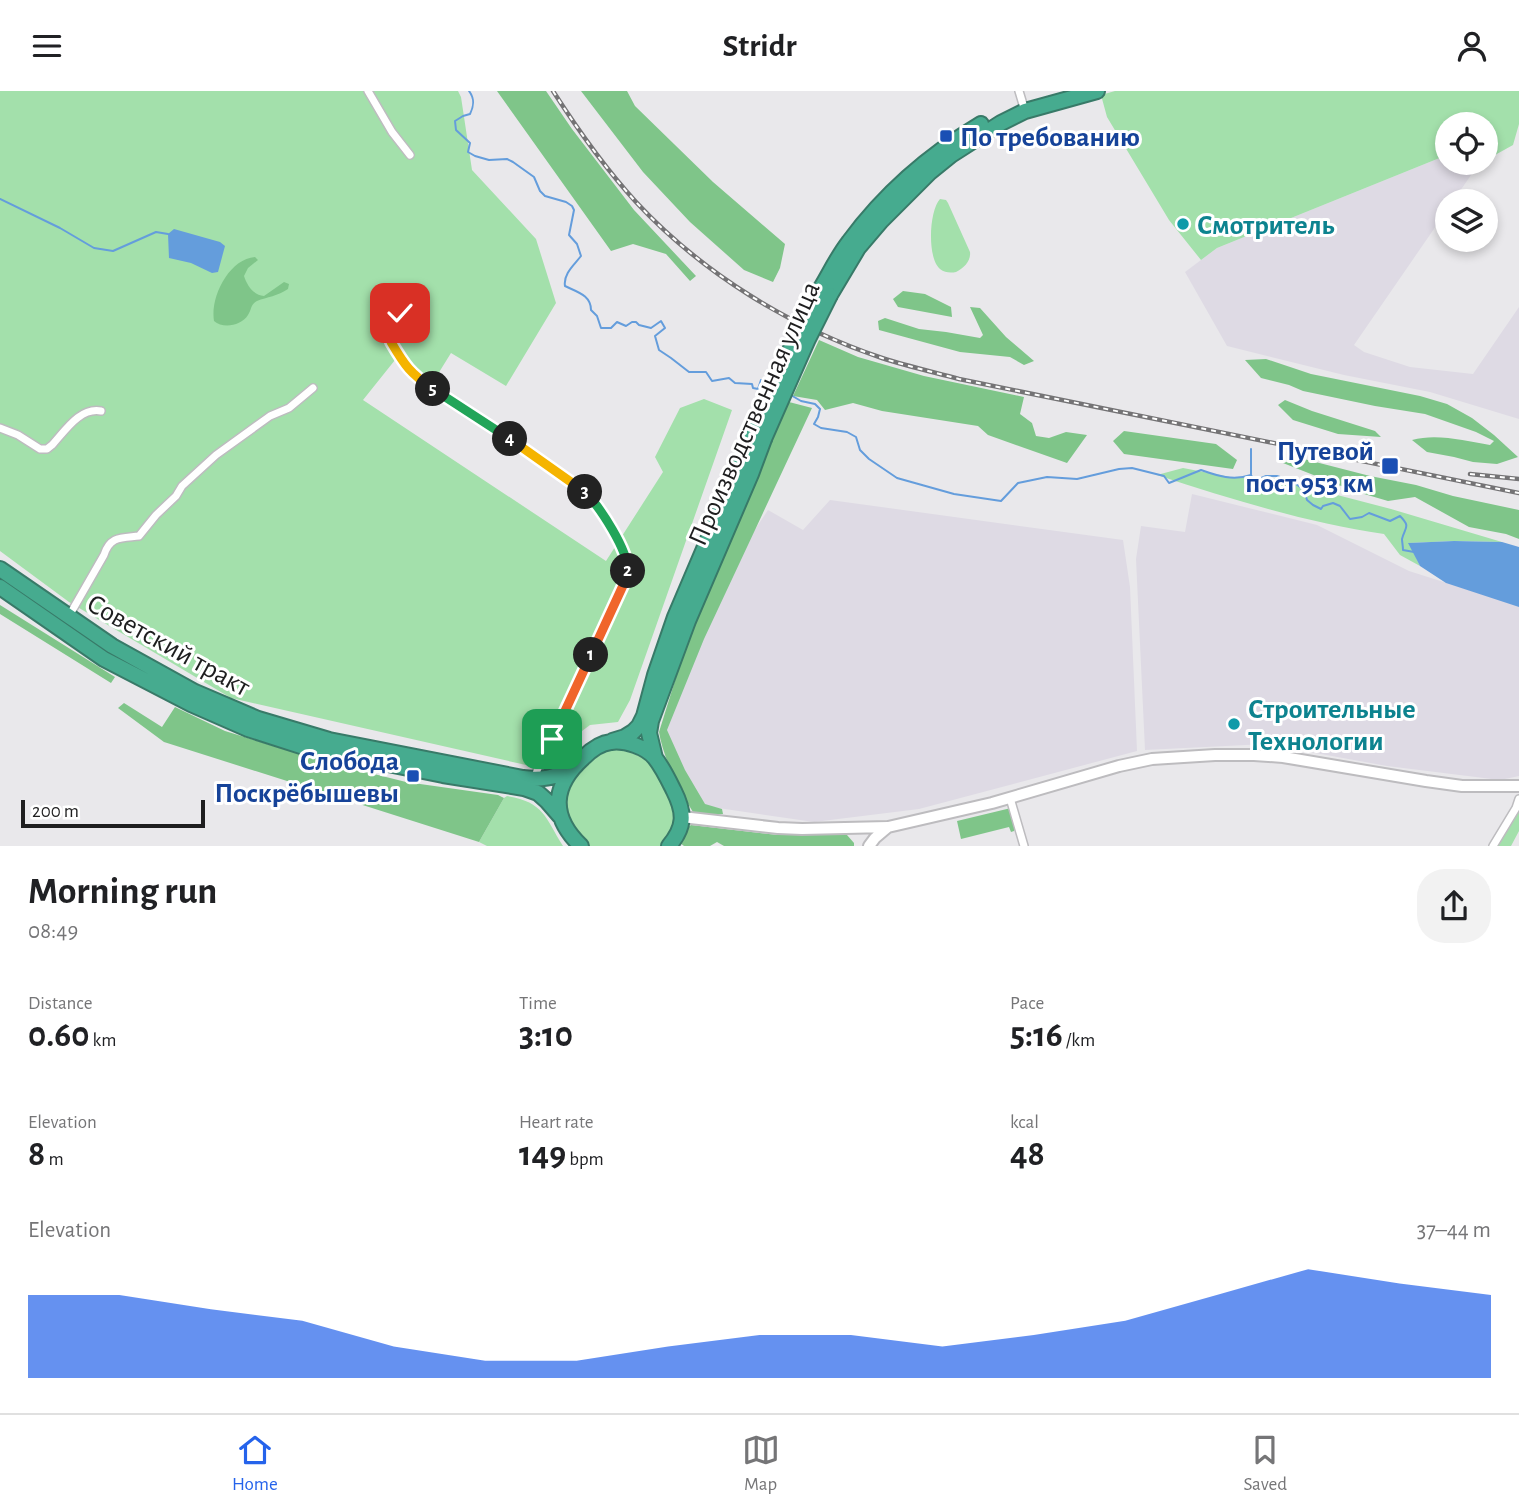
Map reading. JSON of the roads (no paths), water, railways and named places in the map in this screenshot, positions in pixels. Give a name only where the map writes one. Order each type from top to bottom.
[{"type":"highway","name":"Производственная улица","points":[[572,768],[592,750],[625,737],[639,726],[675,617],[758,437],[797,335],[825,292],[847,245],[868,217],[918,167],[963,135],[1022,102],[1068,91]]},
{"type":"highway","name":"Производственная улица","points":[[1022,102],[1097,91]]},
{"type":"highway","name":"Производственная улица","points":[[655,758],[649,733],[651,721],[688,621],[751,474],[758,437]]},
{"type":"highway","name":"Советский тракт","points":[[0,569],[112,646],[195,692],[258,719],[329,740],[534,779],[547,779],[572,768]]},
{"type":"highway","name":"Советский тракт","points":[[0,587],[104,659],[191,704],[248,729],[304,747],[524,788],[538,793],[560,816],[581,846]]},
{"type":"highway","points":[[612,741],[630,744],[655,758],[677,797],[682,817],[681,827],[678,836],[669,846]]},
{"type":"highway","points":[[560,816],[560,789],[572,768]]},
{"type":"main road","points":[[682,817],[778,828],[888,827],[1010,798],[1083,775],[1143,761],[1236,754],[1283,757],[1462,786],[1519,786]]},
{"type":"main road","points":[[855,828],[862,834],[867,846],[888,827]]},
{"type":"street","points":[[368,91],[410,156]]},
{"type":"street","points":[[390,304],[400,313],[391,342],[415,377],[587,492],[626,555],[626,579],[534,779]]},
{"type":"street","points":[[68,617],[104,555],[107,544],[116,538],[139,536],[182,487],[216,456],[270,416],[289,408],[313,388]]},
{"type":"street","points":[[0,428],[18,435],[40,449],[47,449],[84,413],[95,409],[101,411]]},
{"type":"street","points":[[1010,798],[1024,846]]},
{"type":"street","points":[[1493,846],[1519,799]]},
{"type":"water","points":[[174,229],[220,242],[225,246],[218,272],[212,273],[191,263],[169,258],[168,234]]},
{"type":"water","points":[[1502,542],[1519,547],[1519,607],[1446,583],[1420,566],[1408,543]]},
{"type":"waterway","points":[[469,91],[473,103],[470,114],[455,121],[456,130],[470,143],[468,152],[489,160],[507,159],[513,162],[534,177],[545,196],[572,206],[574,210],[569,235],[577,244],[581,256],[567,274],[565,286],[586,297],[601,328],[611,328],[617,322],[626,326],[636,322],[651,328],[661,321],[665,328],[655,336],[659,350],[689,372],[706,372],[712,381],[729,378],[735,383],[752,384],[753,388],[758,389],[761,380],[769,382]]},
{"type":"waterway","points":[[0,199],[94,248],[113,251],[156,232],[168,234]]},
{"type":"waterway","points":[[789,394],[801,401],[815,404],[820,409],[814,424],[821,428],[847,432],[856,437],[860,450],[897,478],[954,494],[1001,501],[1018,483],[1047,477],[1077,479],[1132,468],[1164,476],[1169,483],[1201,470],[1232,478],[1251,475],[1254,481],[1266,476],[1277,476],[1292,481],[1304,490],[1307,500],[1313,505],[1321,509],[1333,503],[1340,506],[1350,519],[1369,513],[1390,521],[1400,516],[1406,525],[1402,539],[1403,550],[1414,552]]},
{"type":"waterway","points":[[1251,449],[1251,475]]},
{"type":"railway","points":[[553,91],[592,148],[636,202],[662,228],[689,252],[749,295],[814,331],[891,361],[959,379],[1519,493]]},
{"type":"railway","points":[[1470,474],[1519,479]]},
{"type":"place","name":"По требованию","points":[[946,136]]},
{"type":"place","name":"Смотритель","points":[[1183,224]]},
{"type":"place","name":"Путевой пост 953 км","points":[[1390,466]]},
{"type":"place","name":"Строительные Технологии","points":[[1234,724]]},
{"type":"place","name":"Слобода Поскрёбышевы","points":[[413,776]]}]
